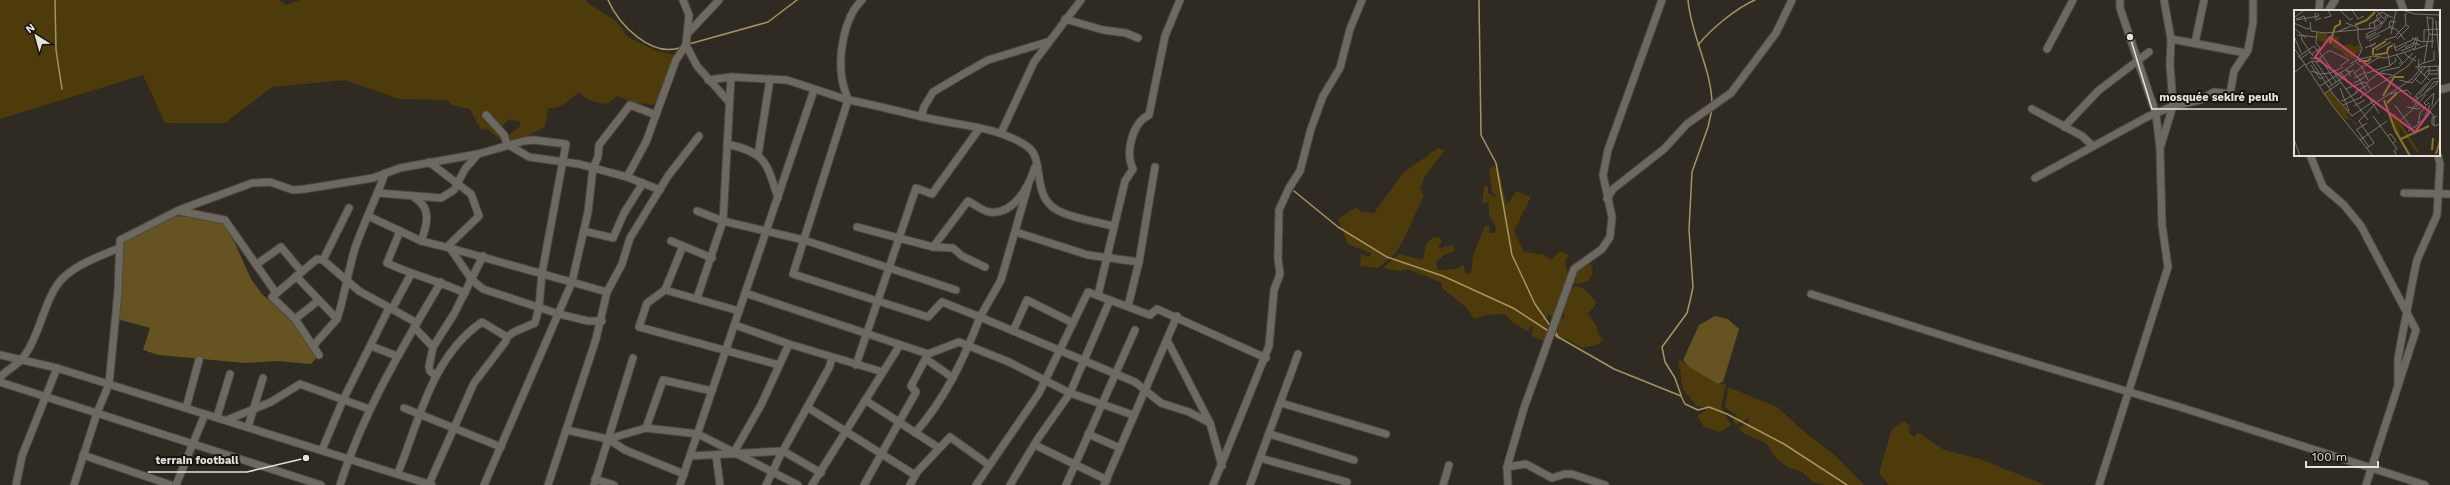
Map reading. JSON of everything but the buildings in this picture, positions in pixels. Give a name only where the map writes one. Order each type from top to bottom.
[{"type":"street","points":[[627,177],[646,142],[676,60],[686,45],[689,32],[689,15],[683,0]]},
{"type":"street","points":[[689,32],[719,0]]},
{"type":"street","points":[[862,0],[854,8],[843,39],[841,78],[848,100],[793,274],[928,317],[942,302],[1115,373],[1147,389],[1161,403],[1189,412],[1210,424]]},
{"type":"street","points":[[1001,133],[1027,76],[1048,42],[1081,0]]},
{"type":"street","points":[[1098,295],[1113,226],[1125,181],[1133,168],[1130,163],[1132,136],[1144,117],[1149,114],[1165,36],[1180,0]]},
{"type":"street","points":[[1213,485],[1266,358],[1269,346],[1274,290],[1280,274],[1278,259],[1280,210],[1288,188],[1300,171],[1313,123],[1323,96],[1339,71],[1350,29],[1362,0]]},
{"type":"street","points":[[1508,485],[1507,467],[1534,376],[1574,269],[1602,249],[1610,237],[1612,217],[1603,176],[1608,150],[1662,0]]},
{"type":"street","points":[[1607,199],[1613,189],[1664,149],[1687,124],[1731,93],[1776,33],[1792,0]]},
{"type":"street","points":[[2047,49],[2073,0]]},
{"type":"street","points":[[2099,485],[2168,267],[2162,225],[2160,148],[2156,114],[2137,62],[2120,8],[2120,0]]},
{"type":"street","points":[[2160,148],[2173,106],[2170,64],[2171,39],[2164,0]]},
{"type":"street","points":[[2195,43],[2204,0]]},
{"type":"street","points":[[2035,178],[2173,106],[2200,100],[2214,92],[2230,94],[2234,71],[2246,53],[2252,22],[2253,0]]},
{"type":"street","points":[[2319,10],[2320,0]]},
{"type":"street","points":[[2329,10],[2335,0]]},
{"type":"street","points":[[2400,0],[2404,10]]},
{"type":"street","points":[[2428,10],[2430,0]]},
{"type":"street","points":[[1065,19],[1103,30],[1126,33],[1138,38]]},
{"type":"street","points":[[2171,39],[2246,53]]},
{"type":"street","points":[[921,117],[924,107],[933,92],[965,73],[988,60],[1048,42]]},
{"type":"street","points":[[686,45],[697,66],[729,102]]},
{"type":"street","points":[[2064,127],[2098,91],[2149,52]]},
{"type":"street","points":[[708,80],[731,77],[787,80],[848,100],[921,117],[1001,133],[1028,147],[1035,156],[1038,176],[1048,204],[1058,211],[1113,226]]},
{"type":"street","points":[[697,298],[712,258],[723,221],[731,77]]},
{"type":"street","points":[[758,155],[770,79]]},
{"type":"street","points":[[2440,90],[2450,87]]},
{"type":"street","points":[[680,485],[814,90]]},
{"type":"street","points":[[484,485],[572,282],[591,197],[593,168],[598,157],[599,144],[630,105],[656,115]]},
{"type":"street","points":[[2032,109],[2082,136],[2094,146]]},
{"type":"street","points":[[486,115],[504,135],[507,144],[537,159],[564,160],[627,177],[660,190]]},
{"type":"street","points":[[856,365],[916,188],[932,194],[980,128]]},
{"type":"street","points":[[548,485],[602,321],[607,292],[622,264],[630,238],[660,190],[699,136]]},
{"type":"street","points":[[0,355],[56,368],[109,384],[398,473],[430,485],[474,383],[504,346],[507,337],[514,332],[534,323],[539,307],[542,273],[566,144],[534,140],[507,144],[478,154],[429,162],[358,181],[293,190],[270,182],[260,181],[179,210],[120,240],[109,384],[97,413],[74,485]]},
{"type":"street","points":[[727,144],[753,150],[758,155],[765,164],[778,198]]},
{"type":"street","points":[[378,193],[415,198],[441,198],[450,194],[465,169],[478,154]]},
{"type":"street","points":[[2310,156],[2323,187],[2344,205],[2361,226],[2416,334],[2366,485]]},
{"type":"street","points":[[2398,388],[2398,358],[2417,260],[2436,215],[2440,164],[2438,156]]},
{"type":"street","points":[[429,162],[471,194],[479,216],[448,248]]},
{"type":"street","points":[[915,433],[937,406],[953,378],[969,345],[980,317],[1001,280],[1028,186],[1036,164]]},
{"type":"street","points":[[1128,306],[1140,262],[1155,167]]},
{"type":"street","points":[[313,346],[337,319],[345,294],[346,280],[368,216],[385,173]]},
{"type":"street","points":[[584,231],[613,238],[624,213],[643,183]]},
{"type":"street","points":[[933,247],[968,201],[990,212],[1004,210],[1020,197],[1028,186]]},
{"type":"street","points":[[2404,193],[2450,194]]},
{"type":"street","points":[[415,198],[424,204],[428,218],[421,241]]},
{"type":"street","points":[[323,260],[349,208]]},
{"type":"street","points":[[179,210],[225,220],[276,293]]},
{"type":"street","points":[[697,211],[723,221],[767,230],[804,240],[956,290]]},
{"type":"street","points":[[368,216],[421,241],[483,256],[607,292]]},
{"type":"street","points":[[857,228],[933,247],[953,248],[962,256],[984,266]]},
{"type":"street","points":[[400,231],[387,263],[411,274],[441,282],[465,293]]},
{"type":"street","points":[[1016,232],[1088,255],[1107,256],[1140,262]]},
{"type":"street","points":[[671,241],[712,258]]},
{"type":"street","points":[[684,246],[665,290],[647,303],[638,327],[779,365]]},
{"type":"street","points":[[257,264],[281,247],[298,274],[337,319]]},
{"type":"street","points":[[0,377],[22,360],[45,314],[54,289],[62,279],[77,266],[119,248]]},
{"type":"street","points":[[448,248],[472,280],[483,289],[494,294],[559,314],[602,321]]},
{"type":"street","points":[[436,376],[430,371],[433,347],[465,293],[483,256]]},
{"type":"street","points":[[319,355],[295,320],[272,297],[317,259],[323,260],[359,291],[416,325],[433,347]]},
{"type":"street","points":[[322,450],[343,400],[411,274]]},
{"type":"street","points":[[340,485],[348,458],[369,409],[397,356],[441,282]]},
{"type":"street","points":[[665,290],[740,310]]},
{"type":"street","points":[[976,485],[1039,393],[1088,292],[1150,315],[1157,309],[1177,316],[1266,358]]},
{"type":"street","points":[[745,293],[900,344],[927,356],[953,378]]},
{"type":"street","points":[[1810,294],[2425,485]]},
{"type":"street","points":[[295,320],[319,300]]},
{"type":"street","points":[[1013,331],[1027,300],[1073,323]]},
{"type":"street","points":[[1010,485],[1070,393],[1110,300]]},
{"type":"street","points":[[1035,446],[1105,482],[1133,415],[1147,389],[1177,316]]},
{"type":"street","points":[[398,473],[436,376],[463,338],[482,322],[507,337]]},
{"type":"street","points":[[735,324],[832,358],[883,372]]},
{"type":"street","points":[[1066,485],[1135,330]]},
{"type":"street","points":[[1167,340],[1210,424],[1222,466]]},
{"type":"street","points":[[864,485],[916,392],[911,386],[927,356],[959,342],[969,345],[1070,393],[1133,415]]},
{"type":"street","points":[[733,454],[761,405],[789,344]]},
{"type":"street","points":[[812,485],[821,473],[900,344]]},
{"type":"street","points":[[371,346],[397,356]]},
{"type":"street","points":[[1250,485],[1270,434],[1298,354]]},
{"type":"street","points":[[614,485],[595,482],[633,358]]},
{"type":"street","points":[[766,485],[771,472],[806,407],[829,368],[832,358]]},
{"type":"street","points":[[186,408],[199,360]]},
{"type":"street","points":[[16,485],[21,459],[56,368]]},
{"type":"street","points":[[217,417],[230,374]]},
{"type":"street","points":[[248,427],[263,378]]},
{"type":"street","points":[[646,428],[663,380],[712,392]]},
{"type":"street","points":[[0,382],[321,485]]},
{"type":"street","points":[[227,420],[271,402],[298,384],[369,409]]},
{"type":"street","points":[[865,400],[939,448]]},
{"type":"street","points":[[1281,403],[1386,434]]},
{"type":"street","points":[[806,407],[915,475]]},
{"type":"street","points":[[404,408],[501,447]]},
{"type":"street","points":[[176,485],[205,414]]},
{"type":"street","points":[[608,439],[646,428],[698,434],[733,454],[798,485]]},
{"type":"street","points":[[566,430],[608,439],[624,450],[684,474]]},
{"type":"street","points":[[1088,434],[1120,448]]},
{"type":"street","points":[[1270,434],[1354,460]]},
{"type":"street","points":[[910,485],[915,475],[950,437],[989,465]]},
{"type":"street","points":[[690,456],[783,451],[821,473]]},
{"type":"street","points":[[83,455],[171,485]]},
{"type":"street","points":[[716,455],[720,485]]},
{"type":"street","points":[[1260,458],[1347,482]]},
{"type":"street","points":[[1507,467],[1526,464],[1552,478],[1565,474],[1572,474],[1605,485]]},
{"type":"street","points":[[1443,485],[1449,465]]},
{"type":"shaded area","points":[[0,0],[279,0],[286,5],[300,0],[587,0],[586,2],[616,21],[628,37],[656,51],[676,55],[660,98],[653,105],[632,102],[617,96],[607,104],[595,102],[579,92],[561,105],[548,108],[545,127],[526,137],[511,140],[508,136],[520,126],[520,122],[509,119],[503,125],[501,140],[486,128],[481,130],[470,109],[452,105],[446,100],[399,99],[345,80],[272,87],[225,123],[165,123],[143,75],[0,119]]},
{"type":"shaded area","points":[[1438,148],[1444,151],[1425,176],[1420,188],[1424,195],[1405,237],[1395,254],[1378,268],[1360,266],[1361,254],[1370,257],[1371,253],[1348,244],[1338,219],[1356,207],[1361,212],[1374,213],[1403,173]]},
{"type":"shaded area","points":[[1493,166],[1499,170],[1506,204],[1510,202],[1516,191],[1531,197],[1514,231],[1524,252],[1545,255],[1550,260],[1561,251],[1569,255],[1565,261],[1567,271],[1571,271],[1554,317],[1548,314],[1545,322],[1551,324],[1544,341],[1532,336],[1533,326],[1531,326],[1528,331],[1512,322],[1505,314],[1486,315],[1474,319],[1466,307],[1442,288],[1442,283],[1408,269],[1399,271],[1383,268],[1399,254],[1423,260],[1426,244],[1432,238],[1439,237],[1442,241],[1438,245],[1440,248],[1453,245],[1455,251],[1444,255],[1436,262],[1438,270],[1456,269],[1464,265],[1465,274],[1471,273],[1473,255],[1485,226],[1489,226],[1490,233],[1495,233],[1496,227],[1489,215],[1489,202],[1482,203],[1484,186],[1488,186],[1488,193],[1494,197],[1495,195],[1492,192],[1489,169]]},
{"type":"shaded area","points":[[174,216],[196,217],[223,223],[230,232],[251,279],[262,294],[288,317],[317,357],[311,364],[277,361],[245,363],[159,355],[143,350],[150,328],[117,319],[124,240]]},
{"type":"shaded area","points":[[1591,264],[1593,273],[1589,280],[1572,284],[1580,267]]},
{"type":"shaded area","points":[[1576,286],[1583,288],[1597,302],[1588,314],[1597,327],[1598,334],[1603,339],[1599,344],[1583,348],[1564,338],[1555,339],[1558,321],[1565,317],[1562,309],[1569,289]]},
{"type":"shaded area","points":[[1715,316],[1728,319],[1739,329],[1723,382],[1718,384],[1689,367],[1683,360],[1699,325]]},
{"type":"shaded area","points":[[1678,359],[1718,384],[1726,384],[1721,407],[1731,425],[1720,432],[1704,427],[1697,416],[1706,410],[1704,407],[1696,406],[1683,389]]},
{"type":"shaded area","points":[[1728,387],[1777,407],[1808,435],[1836,456],[1864,485],[1825,485],[1813,482],[1801,471],[1789,468],[1776,458],[1766,443],[1743,433],[1739,428],[1749,422],[1748,418],[1736,425],[1732,420],[1738,416],[1725,407]]},
{"type":"shaded area","points":[[1904,421],[1910,426],[1908,432],[1914,437],[1919,433],[1944,450],[1980,459],[2045,485],[1889,485],[1879,473],[1892,429]]},
{"type":"waterway","points":[[55,0],[56,50],[62,89]]},
{"type":"waterway","points":[[608,0],[613,10],[628,29],[648,44],[659,48],[671,49],[682,47]]},
{"type":"waterway","points":[[689,44],[768,22],[797,0]]},
{"type":"waterway","points":[[1479,0],[1481,135],[1496,163],[1512,255],[1535,304],[1551,327]]},
{"type":"waterway","points":[[1688,0],[1693,26],[1705,64],[1711,90],[1712,103]]},
{"type":"waterway","points":[[1698,45],[1724,20],[1740,8],[1755,0]]},
{"type":"waterway","points":[[1681,395],[1675,378],[1665,362],[1662,347],[1687,313],[1693,287],[1689,230],[1692,172],[1708,127],[1712,109]]},
{"type":"waterway","points":[[1294,191],[1338,227],[1387,257],[1443,276],[1513,308],[1550,332]]},
{"type":"waterway","points":[[1555,331],[1559,338]]},
{"type":"waterway","points":[[1553,334],[1614,369],[1681,396],[1685,404],[1698,410],[1709,407],[1727,414],[1784,444],[1847,485]]},
{"type":"place","name":"mosquée sekiré peulh","points":[[2130,37]]},
{"type":"place","name":"terrain football","points":[[306,458]]}]
